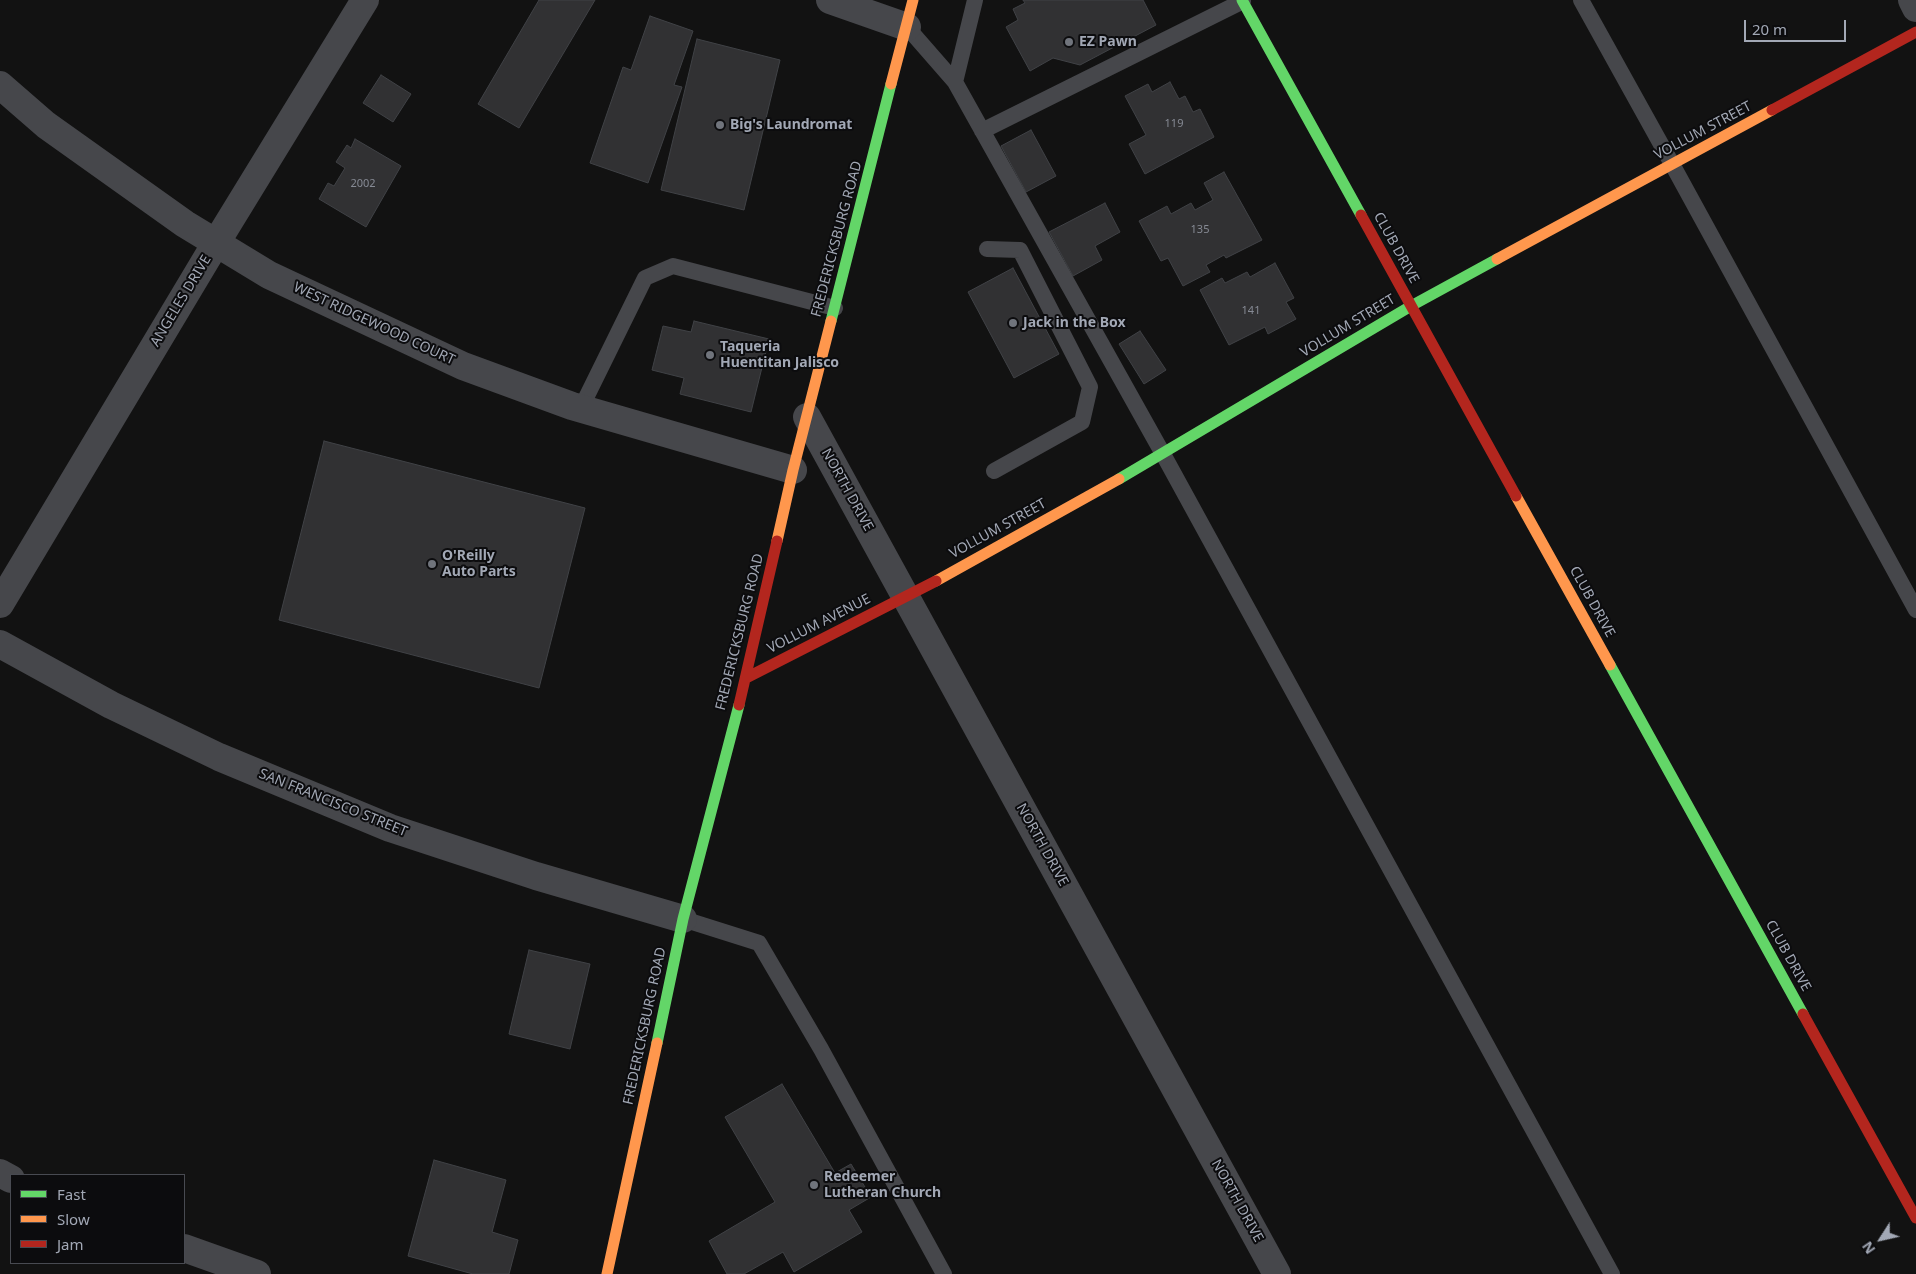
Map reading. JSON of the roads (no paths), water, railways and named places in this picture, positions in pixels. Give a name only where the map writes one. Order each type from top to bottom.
[{"type":"street","name":"ANGELES DRIVE","points":[[0,604],[216,243],[365,0]]},
{"type":"street","points":[[830,0],[907,27]]},
{"type":"street","name":"FREDERICKSBURG ROAD","points":[[609,1272],[683,918],[746,678],[807,417],[913,0]]},
{"type":"street","points":[[1912,0],[1916,8]]},
{"type":"street","name":"CLUB DRIVE","points":[[1243,1],[1916,1218]]},
{"type":"street","name":"VOLLUM STREET","points":[[906,597],[1163,454],[1411,306],[1916,32]]},
{"type":"street","name":"WEST RIDGEWOOD COURT","points":[[0,85],[54,130],[185,224],[270,275],[463,366],[581,408],[794,470]]},
{"type":"street","name":"NORTH DRIVE","points":[[807,417],[1277,1274]]},
{"type":"street","name":"VOLLUM AVENUE","points":[[746,678],[906,597]]},
{"type":"street","name":"SAN FRANCISCO STREET","points":[[0,644],[111,705],[219,757],[390,828],[536,876],[683,918]]},
{"type":"street","points":[[185,1248],[257,1274]]},
{"type":"lane","points":[[956,82],[975,0]]},
{"type":"lane","points":[[1580,0],[1916,610]]},
{"type":"lane","points":[[982,131],[1243,1]]},
{"type":"lane","points":[[907,27],[956,82],[1163,454],[1612,1274]]},
{"type":"lane","points":[[987,249],[1020,250],[1090,387],[1082,422],[994,471]]},
{"type":"lane","points":[[581,408],[645,278],[673,266],[835,308]]},
{"type":"lane","points":[[683,918],[759,943],[821,1049],[944,1274]]},
{"type":"place","name":"EZ Pawn","points":[[1069,42]]},
{"type":"place","name":"Big's Laundromat","points":[[720,125]]},
{"type":"place","name":"Jack in the Box","points":[[1013,323]]},
{"type":"place","name":"Taqueria Huentitan Jalisco","points":[[710,355]]},
{"type":"place","name":"O'Reilly Auto Parts","points":[[432,564]]},
{"type":"place","name":"Redeemer Lutheran Church","points":[[814,1185]]}]
